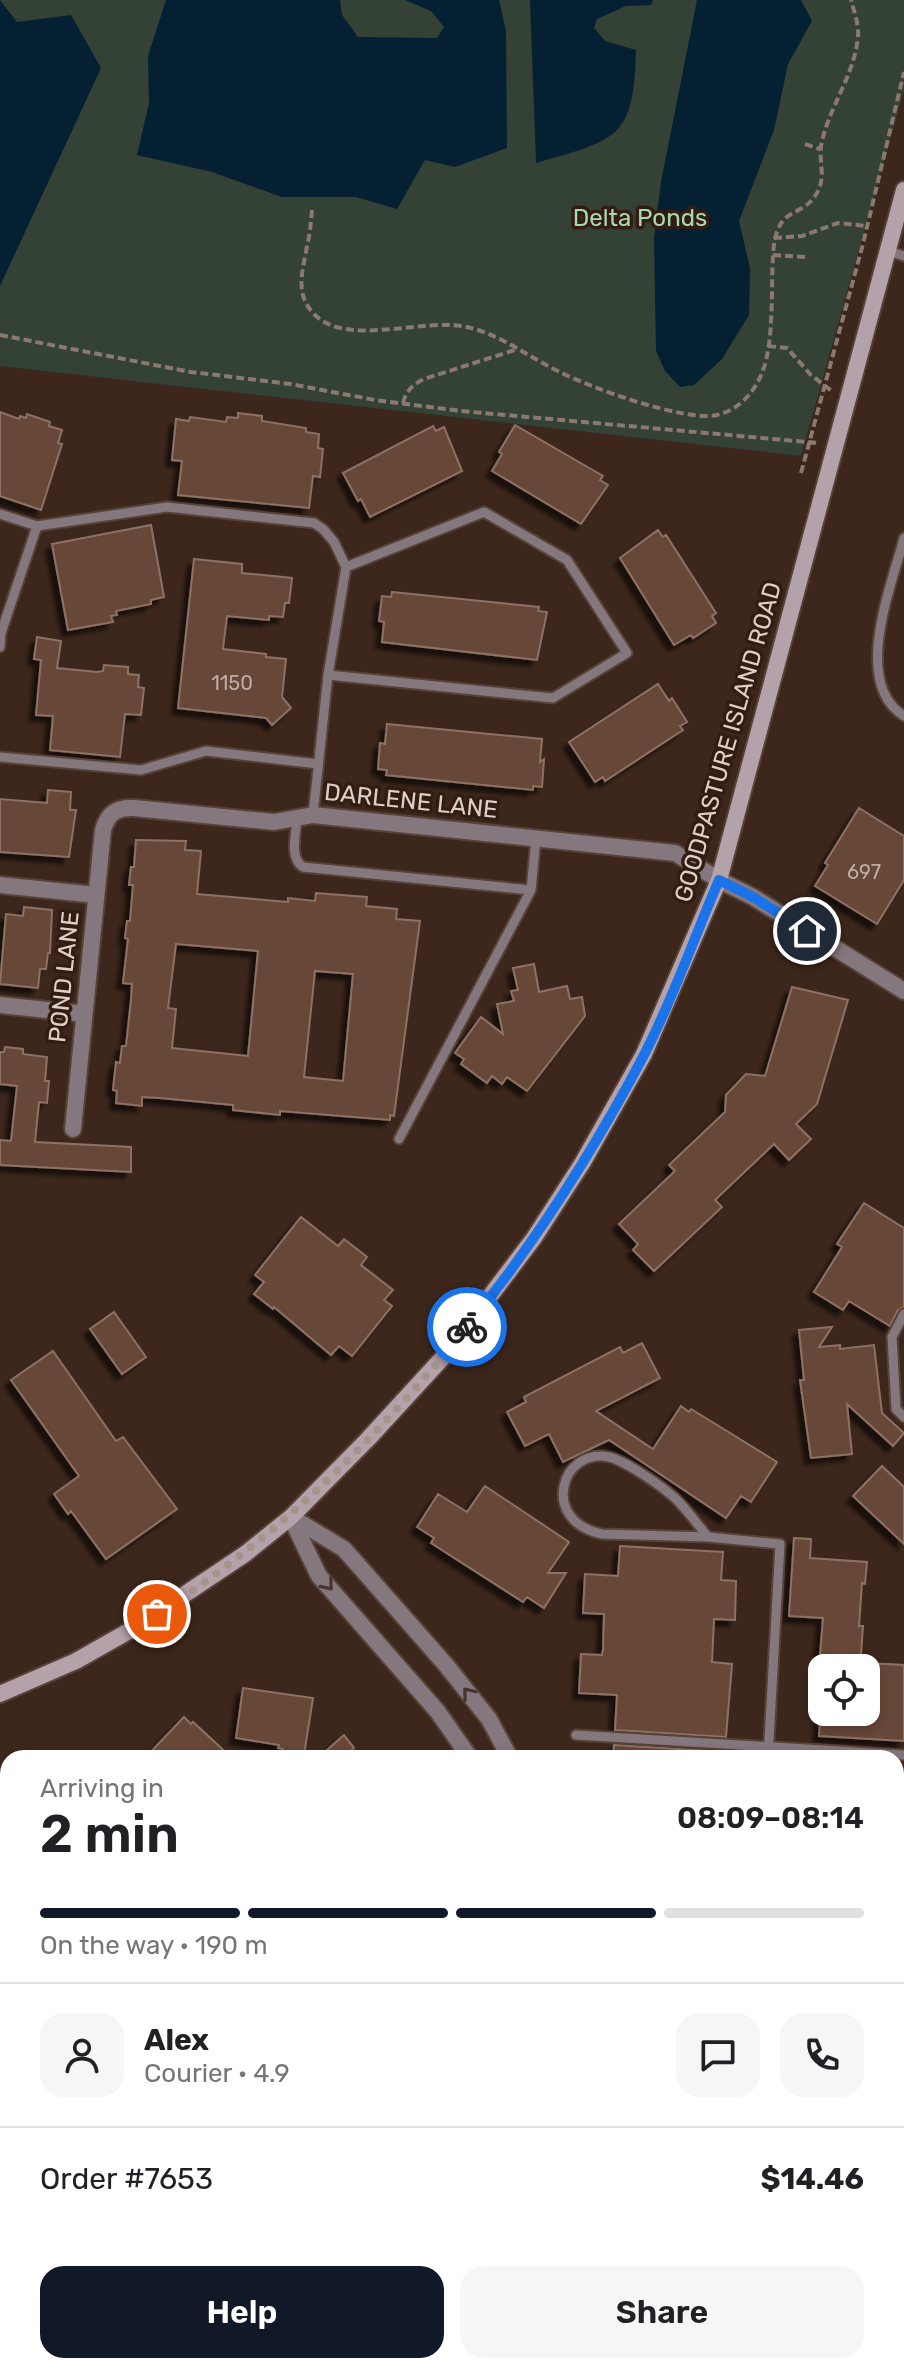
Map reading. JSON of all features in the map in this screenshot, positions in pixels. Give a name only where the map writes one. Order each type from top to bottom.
[{"type":"main road","name":"GOODPASTURE ISLAND ROAD","points":[[0,1694],[76,1661],[136,1627],[245,1554],[291,1517],[447,1353],[534,1238],[583,1162],[644,1054],[719,880],[845,406],[896,254],[904,190]]},
{"type":"street","name":"DARLENE LANE","points":[[103,830],[111,813],[126,808],[274,822],[305,817],[675,853],[753,897],[904,991]]},
{"type":"street","name":"POND LANE","points":[[73,1129],[103,830]]},
{"type":"street","points":[[0,885],[96,895]]},
{"type":"street","points":[[0,1005],[84,1014]]},
{"type":"street","points":[[291,1517],[319,1576],[438,1712],[464,1750]]},
{"type":"street","points":[[291,1517],[344,1549],[446,1665],[489,1719],[506,1750]]},
{"type":"lane","points":[[0,514],[37,526],[167,507],[314,523],[323,529],[334,542],[346,567],[328,675],[318,764],[295,858],[298,865],[531,890]]},
{"type":"lane","points":[[328,675],[553,698],[627,653],[567,560],[484,512],[346,567]]},
{"type":"lane","points":[[0,647],[1,633],[37,526]]},
{"type":"lane","points":[[904,538],[876,647],[881,686],[897,711],[904,716]]},
{"type":"lane","points":[[0,757],[141,770],[206,751],[318,764]]},
{"type":"lane","points":[[399,1139],[531,890],[536,838]]},
{"type":"lane","points":[[904,1314],[892,1337],[896,1409],[904,1417]]},
{"type":"lane","points":[[708,1537],[676,1499],[619,1460],[591,1457],[569,1473],[564,1485],[563,1500],[567,1513],[575,1523],[587,1530],[602,1534],[708,1537],[780,1544],[768,1750]]},
{"type":"lane","points":[[576,1735],[736,1750]]},
{"type":"path","points":[[312,210],[300,289],[306,305],[329,326],[367,330],[464,326],[501,338],[561,373],[628,398],[692,415],[716,415],[741,404],[764,370],[774,238],[782,220],[802,207],[819,188],[823,167],[820,149],[855,53],[859,33],[851,0]]},
{"type":"path","points":[[801,473],[867,226],[904,72]]},
{"type":"path","points":[[805,144],[820,149]]},
{"type":"path","points":[[774,238],[802,236],[838,223],[867,226]]},
{"type":"path","points":[[773,255],[805,257]]},
{"type":"path","points":[[0,335],[191,372],[290,384],[403,403],[834,445]]},
{"type":"path","points":[[768,346],[787,348],[845,406]]},
{"type":"path","points":[[403,403],[412,385],[424,379],[518,349]]},
{"type":"green space","name":"Delta Ponds","points":[[0,0],[904,0],[904,90],[801,456],[0,366]]},
{"type":"water","points":[[0,0],[17,22],[71,15],[101,68],[0,286]]},
{"type":"water","points":[[166,0],[340,0],[342,15],[358,37],[437,38],[444,27],[431,11],[405,0],[499,0],[506,31],[507,148],[455,167],[425,160],[397,209],[356,197],[282,197],[212,172],[137,155],[149,103],[148,56]]},
{"type":"water","points":[[530,0],[653,0],[651,5],[626,6],[597,19],[594,28],[605,41],[636,50],[631,102],[624,121],[602,141],[536,163]]},
{"type":"water","points":[[697,0],[801,0],[812,21],[788,64],[774,130],[739,221],[750,268],[749,315],[722,359],[694,385],[680,387],[665,371],[656,351],[654,238],[661,182]]},
{"type":"building","points":[[0,412],[19,419],[20,416],[26,418],[27,414],[62,430],[58,443],[62,444],[41,510],[0,496]]},
{"type":"building","points":[[238,413],[262,416],[262,421],[306,428],[306,432],[319,434],[318,448],[323,449],[320,477],[313,476],[309,508],[178,495],[182,461],[172,460],[176,419],[189,421],[190,417],[226,422],[227,417],[238,418]]},
{"type":"building","points":[[515,425],[603,476],[600,480],[608,485],[581,524],[492,471]]},
{"type":"building","points":[[433,426],[436,431],[444,427],[462,471],[370,517],[343,473]]},
{"type":"building","points":[[151,525],[164,597],[151,600],[151,604],[116,611],[117,615],[111,616],[113,622],[68,630],[52,544]]},
{"type":"building","points":[[658,530],[663,537],[666,535],[716,613],[712,616],[716,623],[693,638],[691,635],[674,645],[620,558]]},
{"type":"building","points":[[194,559],[242,564],[242,573],[292,578],[289,603],[285,603],[283,617],[269,616],[269,620],[227,616],[223,649],[286,659],[282,697],[291,708],[272,725],[266,718],[178,708]]},
{"type":"building","points":[[392,592],[539,607],[538,611],[547,612],[537,660],[382,642],[384,622],[379,621],[382,596],[391,597]]},
{"type":"building","points":[[37,637],[61,641],[57,668],[97,672],[103,671],[104,665],[128,667],[128,674],[139,675],[138,687],[144,688],[141,715],[125,714],[120,757],[50,750],[53,716],[36,715],[41,660],[34,659]]},
{"type":"building","points":[[658,684],[669,701],[672,698],[687,722],[680,726],[683,730],[605,781],[603,777],[595,782],[569,742]]},
{"type":"building","points":[[387,724],[542,739],[542,787],[533,786],[533,790],[386,775],[387,770],[378,769],[380,743],[385,744]]},
{"type":"building","points":[[48,790],[71,792],[70,810],[76,810],[69,857],[0,852],[0,799],[47,803]]},
{"type":"building","points":[[859,808],[904,836],[904,880],[877,924],[815,886],[828,865],[825,863]]},
{"type":"building","points":[[136,840],[186,841],[185,850],[201,851],[197,894],[288,902],[288,898],[315,901],[316,893],[367,897],[366,906],[397,909],[396,919],[420,921],[394,1116],[390,1115],[390,1120],[280,1111],[280,1115],[233,1110],[233,1105],[142,1097],[142,1106],[116,1103],[117,1091],[113,1090],[116,1062],[120,1063],[122,1046],[126,1046],[131,1000],[132,984],[123,983],[128,939],[125,938],[127,921],[130,921],[133,885],[129,885],[131,867],[134,867]],"holes":[[[176,944],[258,951],[248,1056],[172,1048],[176,1009],[168,1008]],[[315,971],[353,974],[343,1081],[304,1077]]]},
{"type":"building","points":[[24,907],[52,910],[50,953],[46,969],[40,969],[38,988],[0,984],[6,914],[23,916]]},
{"type":"building","points":[[534,964],[539,992],[567,986],[570,999],[582,997],[585,1016],[527,1091],[507,1077],[502,1084],[492,1076],[487,1083],[461,1064],[464,1059],[455,1053],[481,1017],[503,1034],[497,1004],[514,1001],[511,991],[518,990],[513,968]]},
{"type":"building","points":[[792,987],[848,1000],[817,1104],[796,1124],[811,1139],[789,1160],[774,1144],[715,1200],[722,1207],[654,1271],[633,1250],[638,1244],[619,1224],[675,1171],[669,1165],[725,1112],[726,1095],[746,1074],[765,1076]]},
{"type":"building","points":[[5,1047],[23,1049],[23,1054],[47,1057],[47,1103],[39,1102],[35,1142],[131,1147],[131,1172],[0,1165],[0,1140],[11,1141],[17,1086],[0,1084],[0,1052],[4,1052]]},
{"type":"building","points":[[864,1203],[904,1228],[904,1307],[898,1310],[890,1326],[849,1301],[843,1310],[814,1292],[842,1247],[837,1244]]},
{"type":"building","points":[[301,1217],[338,1246],[344,1239],[362,1253],[367,1257],[361,1265],[393,1290],[384,1300],[392,1306],[352,1356],[339,1346],[331,1355],[254,1294],[264,1282],[255,1275]]},
{"type":"building","points":[[114,1312],[146,1357],[122,1374],[90,1329]]},
{"type":"building","points":[[832,1327],[819,1347],[840,1345],[840,1349],[874,1345],[882,1413],[904,1433],[893,1446],[847,1404],[852,1454],[811,1458],[800,1380],[804,1380],[799,1330]]},
{"type":"building","points":[[642,1343],[660,1378],[596,1411],[653,1449],[681,1406],[689,1412],[691,1409],[777,1462],[751,1502],[741,1496],[726,1518],[609,1440],[563,1462],[549,1434],[525,1446],[507,1412],[526,1402],[524,1397],[620,1347],[623,1353]]},
{"type":"building","points":[[53,1351],[116,1441],[123,1437],[177,1509],[106,1559],[71,1511],[68,1514],[54,1494],[79,1476],[11,1380]]},
{"type":"building","points":[[882,1466],[904,1487],[904,1544],[853,1496]]},
{"type":"building","points":[[485,1486],[569,1542],[548,1573],[566,1573],[544,1608],[527,1597],[523,1602],[431,1543],[434,1538],[417,1527],[438,1494],[467,1512]]},
{"type":"building","points":[[794,1538],[811,1539],[810,1558],[867,1562],[859,1626],[863,1626],[861,1654],[820,1654],[823,1618],[789,1616]]},
{"type":"building","points":[[620,1546],[723,1552],[721,1580],[736,1581],[735,1620],[714,1619],[712,1662],[732,1664],[726,1737],[615,1730],[617,1695],[579,1693],[581,1654],[602,1655],[603,1650],[604,1614],[583,1613],[585,1574],[618,1576]]},
{"type":"building","points":[[880,1664],[904,1665],[904,1741],[819,1736],[820,1726],[880,1726]]},
{"type":"building","points":[[243,1688],[313,1698],[305,1750],[283,1750],[278,1748],[279,1745],[236,1738]]},
{"type":"building","points":[[184,1717],[223,1750],[153,1750]]},
{"type":"building","points":[[344,1735],[354,1748],[352,1750],[327,1750]]},
{"type":"building","points":[[614,1745],[693,1750],[614,1750]]},
{"type":"way so far","points":[[157,1614],[245,1554],[291,1517],[368,1439],[467,1327]]},
{"type":"route","points":[[467,1327],[534,1238],[583,1162],[644,1054],[719,880],[807,931]]}]
